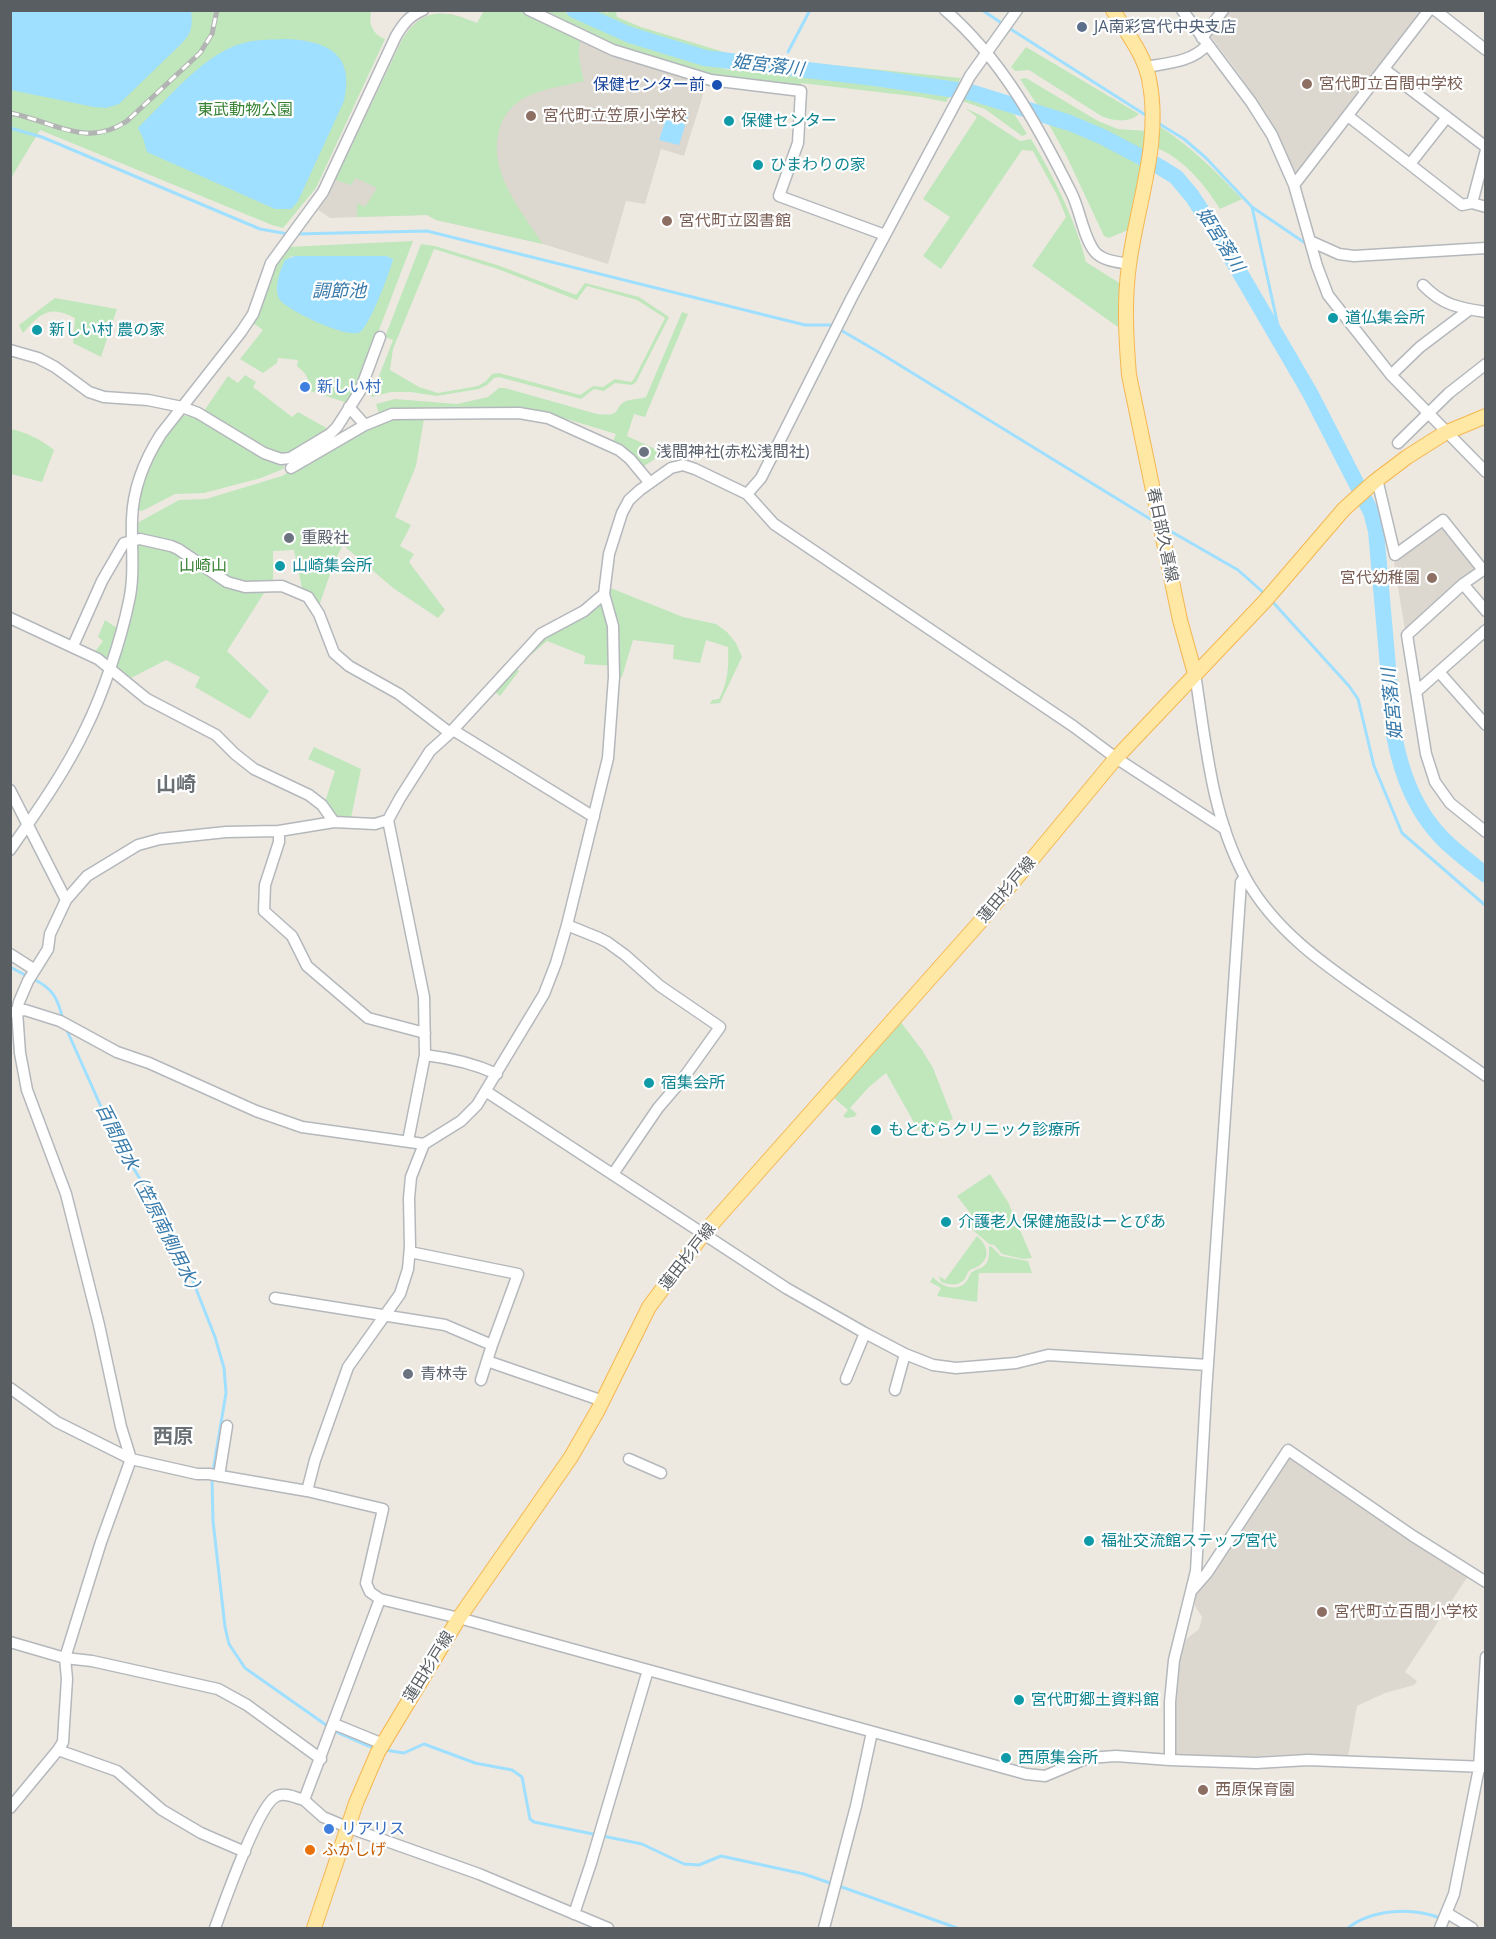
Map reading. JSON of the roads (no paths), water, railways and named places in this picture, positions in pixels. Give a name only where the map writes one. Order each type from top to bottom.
[{"type":"main road","points":[[1113,10],[1146,67]]},
{"type":"main road","name":"春日部久喜線","points":[[1146,67],[1154,110],[1146,175],[1129,264],[1126,301],[1129,375],[1180,620],[1195,674]]},
{"type":"main road","points":[[1195,674],[1265,601],[1344,509],[1376,480],[1407,457],[1446,433],[1485,416]]},
{"type":"main road","name":"蓮田杉戸線","points":[[314,1929],[347,1827],[366,1778],[383,1744],[459,1618],[571,1456],[603,1401],[650,1307],[704,1233],[980,922],[1116,758],[1195,674]]},
{"type":"street","points":[[10,850],[76,747],[92,714],[110,667],[132,590],[132,516],[137,484],[154,445],[253,314],[271,262],[323,192],[396,36],[404,22],[423,10]]},
{"type":"street","points":[[529,10],[613,50],[711,80],[801,91],[798,143],[779,195],[885,235]]},
{"type":"street","points":[[945,10],[972,35],[1013,87],[1073,196],[1090,243],[1096,252],[1103,258],[1129,264]]},
{"type":"street","points":[[747,494],[761,478],[885,235],[970,76],[1017,10]]},
{"type":"street","points":[[1182,10],[1251,102],[1272,135],[1294,185],[1328,295],[1391,375],[1485,472]]},
{"type":"street","points":[[1146,67],[1186,60],[1201,52],[1223,10]]},
{"type":"street","points":[[1294,185],[1429,10]]},
{"type":"street","points":[[1435,10],[1485,50]]},
{"type":"street","points":[[1384,69],[1485,148],[1472,203]]},
{"type":"street","points":[[1348,116],[1462,205],[1472,203],[1485,207]]},
{"type":"street","points":[[1410,164],[1447,117]]},
{"type":"street","points":[[1310,241],[1340,254],[1354,256],[1485,248]]},
{"type":"street","points":[[1423,285],[1434,296],[1459,309],[1485,312]]},
{"type":"street","points":[[1391,375],[1420,347],[1469,310]]},
{"type":"street","points":[[10,350],[47,363],[89,392],[104,397],[148,400],[198,413],[264,453],[281,459],[290,458],[330,434],[360,391],[380,337]]},
{"type":"street","points":[[1398,443],[1449,393],[1485,364]]},
{"type":"street","points":[[349,407],[365,424]]},
{"type":"street","points":[[291,468],[365,424],[399,413],[531,414],[548,418],[619,450],[630,459],[650,483]]},
{"type":"street","points":[[307,1491],[315,1460],[348,1367],[400,1294],[408,1269],[410,1252],[411,1177],[424,1144],[461,1121],[487,1092],[544,994],[556,963],[608,758],[614,677],[613,626],[604,594],[609,554],[622,513],[629,500],[650,483],[671,468],[683,465],[747,494],[774,524],[1116,758],[1225,829]]},
{"type":"street","points":[[1376,480],[1395,555],[1443,520],[1484,569],[1463,584],[1407,635],[1426,754],[1435,782],[1450,803],[1485,830]]},
{"type":"street","points":[[73,646],[102,581],[124,543],[140,539],[178,549],[218,577],[237,586],[282,586],[308,597],[319,614],[334,653],[349,666],[399,694],[451,731],[594,817]]},
{"type":"street","points":[[1463,584],[1485,610]]},
{"type":"street","points":[[408,1141],[425,1055],[424,997],[388,820],[430,751],[541,634],[584,611],[604,594]]},
{"type":"street","points":[[10,618],[73,646],[110,667],[147,699],[216,735],[254,769],[309,795],[321,805],[334,822]]},
{"type":"street","points":[[1416,692],[1485,630]]},
{"type":"street","points":[[1439,672],[1485,725]]},
{"type":"street","points":[[1195,674],[1206,754],[1216,802],[1245,877],[1263,905],[1292,937],[1344,979],[1485,1076]]},
{"type":"street","points":[[10,790],[66,900]]},
{"type":"street","points":[[10,1808],[63,1742],[67,1679],[64,1658],[101,1542],[131,1459],[121,1427],[99,1325],[66,1194],[27,1090],[14,1012],[48,949],[50,934],[66,900],[87,876],[138,845],[160,839],[226,832],[279,831],[334,822],[375,824],[388,820]]},
{"type":"street","points":[[279,831],[279,842],[265,885],[264,911],[292,936],[307,966],[368,1018],[425,1033]]},
{"type":"street","points":[[1170,1760],[1170,1702],[1174,1660],[1196,1570],[1240,894],[1241,882],[1245,877]]},
{"type":"street","points":[[567,925],[607,942],[660,987],[720,1027],[682,1080],[658,1108],[613,1174]]},
{"type":"street","points":[[10,954],[35,970]]},
{"type":"street","points":[[14,1012],[25,1010],[60,1021],[117,1052],[149,1063],[256,1111],[302,1127],[424,1144]]},
{"type":"street","points":[[425,1055],[467,1062],[497,1074]]},
{"type":"street","points":[[487,1092],[786,1288],[905,1354],[933,1365],[956,1368],[1016,1363],[1048,1355],[1208,1365]]},
{"type":"street","points":[[410,1252],[518,1274],[481,1380]]},
{"type":"street","points":[[275,1298],[445,1325],[492,1345]]},
{"type":"street","points":[[846,1379],[865,1333]]},
{"type":"street","points":[[895,1389],[905,1354]]},
{"type":"street","points":[[487,1361],[603,1401]]},
{"type":"street","points":[[10,1388],[57,1422],[131,1459],[197,1474],[307,1491],[383,1509],[366,1583],[370,1592],[380,1599],[459,1618],[1016,1771],[1045,1776],[1088,1758],[1116,1756],[1256,1762],[1308,1760],[1482,1768]]},
{"type":"street","points":[[219,1476],[226,1426]]},
{"type":"street","points":[[1192,1589],[1207,1573],[1288,1450],[1413,1536],[1485,1582]]},
{"type":"street","points":[[628,1459],[661,1473]]},
{"type":"street","points":[[304,1800],[380,1599]]},
{"type":"street","points":[[10,1642],[64,1658],[92,1661],[218,1689],[247,1705],[321,1759]]},
{"type":"street","points":[[1440,1929],[1454,1894],[1482,1768],[1485,1657]]},
{"type":"street","points":[[574,1914],[648,1670]]},
{"type":"street","points":[[333,1724],[383,1744]]},
{"type":"street","points":[[824,1929],[872,1732]]},
{"type":"street","points":[[58,1750],[117,1771],[162,1810],[201,1833],[245,1852]]},
{"type":"street","points":[[215,1929],[262,1813],[270,1801],[277,1796],[285,1795],[304,1800],[323,1817],[347,1827],[479,1874],[608,1929]]},
{"type":"street","points":[[1447,1913],[1472,1929]]},
{"type":"water","points":[[11,10],[191,11],[192,25],[181,44],[119,104],[106,108],[11,90]]},
{"type":"water","points":[[286,39],[314,43],[335,53],[342,61],[346,85],[344,101],[298,201],[291,209],[275,209],[147,152],[138,128],[188,77],[217,55],[232,47],[253,41]]},
{"type":"water","points":[[670,107],[689,113],[679,145],[659,140]]},
{"type":"water","name":"調節池","points":[[295,256],[386,256],[393,259],[374,309],[360,332],[344,332],[318,323],[280,300],[277,290],[279,274],[285,260]]},
{"type":"waterway","name":"姫宮落川","points":[[574,10],[630,35],[705,58],[970,92],[1070,123],[1103,137],[1176,177],[1192,196],[1222,242],[1310,393],[1371,512],[1376,531],[1394,735],[1405,777],[1417,804],[1433,828],[1486,875]]},
{"type":"waterway","points":[[788,52],[810,10]]},
{"type":"waterway","points":[[982,10],[1003,24]]},
{"type":"waterway","points":[[1009,28],[1147,116]]},
{"type":"waterway","points":[[1158,123],[1184,139],[1206,158],[1252,207],[1282,344]]},
{"type":"waterway","points":[[10,128],[42,137],[260,229],[288,234]]},
{"type":"waterway","points":[[1252,207],[1308,245]]},
{"type":"waterway","points":[[295,234],[427,231],[805,325],[832,325],[1155,522]]},
{"type":"waterway","points":[[1165,528],[1238,570],[1265,594]]},
{"type":"waterway","points":[[1271,600],[1349,686],[1358,699],[1374,766],[1402,833],[1486,906]]},
{"type":"waterway","name":"百間用水（笠原南側用水）","points":[[10,967],[27,976]]},
{"type":"waterway","name":"百間用水（笠原南側用水）","points":[[33,979],[54,995],[63,1020]]},
{"type":"waterway","name":"百間用水（笠原南側用水）","points":[[65,1026],[115,1138],[156,1205],[189,1271],[215,1337],[224,1368],[226,1393],[213,1471]]},
{"type":"waterway","name":"百間用水（笠原南側用水）","points":[[212,1478],[213,1521],[229,1644],[245,1668],[336,1732],[376,1748]]},
{"type":"waterway","name":"百間用水（笠原南側用水）","points":[[385,1750],[404,1753],[424,1744],[475,1763],[512,1770],[522,1777],[530,1819],[534,1822],[642,1844],[684,1864],[699,1865],[721,1856],[804,1874],[833,1884]]},
{"type":"waterway","name":"百間用水（笠原南側用水）","points":[[839,1886],[957,1928]]},
{"type":"waterway","name":"百間用水（笠原南側用水）","points":[[1348,1928],[1369,1917],[1392,1912],[1417,1912],[1440,1918]]},
{"type":"railway","points":[[10,113],[83,133],[97,133],[112,129],[127,121],[200,53],[212,34],[217,10]]},
{"type":"place","name":"JA南彩宮代中央支店","points":[[1082,27]]},
{"type":"place","name":"宮代町立百間中学校","points":[[1307,84]]},
{"type":"place","name":"保健センター前","points":[[717,85]]},
{"type":"place","name":"宮代町立笠原小学校","points":[[531,116]]},
{"type":"place","name":"保健センター","points":[[729,121]]},
{"type":"place","name":"ひまわりの家","points":[[758,165]]},
{"type":"place","name":"宮代町立図書館","points":[[667,221]]},
{"type":"place","name":"道仏集会所","points":[[1333,318]]},
{"type":"place","name":"新しい村 農の家","points":[[37,330]]},
{"type":"place","name":"新しい村","points":[[305,387]]},
{"type":"place","name":"浅間神社(赤松浅間社)","points":[[644,452]]},
{"type":"place","name":"重殿社","points":[[289,538]]},
{"type":"place","name":"山崎集会所","points":[[280,566]]},
{"type":"place","name":"宮代幼稚園","points":[[1432,578]]},
{"type":"place","name":"宿集会所","points":[[649,1083]]},
{"type":"place","name":"もとむらクリニック診療所","points":[[876,1130]]},
{"type":"place","name":"介護老人保健施設はーとぴあ","points":[[946,1222]]},
{"type":"place","name":"青林寺","points":[[408,1374]]},
{"type":"place","name":"福祉交流館ステップ宮代","points":[[1089,1541]]},
{"type":"place","name":"宮代町立百間小学校","points":[[1322,1612]]},
{"type":"place","name":"宮代町郷土資料館","points":[[1019,1700]]},
{"type":"place","name":"西原集会所","points":[[1006,1758]]},
{"type":"place","name":"西原保育園","points":[[1203,1790]]},
{"type":"place","name":"リアリス","points":[[329,1829]]},
{"type":"place","name":"ふかしげ","points":[[310,1850]]},
{"type":"district","name":"山崎","points":[[176,785]]},
{"type":"district","name":"西原","points":[[173,1437]]},
{"type":"park label","name":"東武動物公園","points":[[245,110]]},
{"type":"park label","name":"山崎山","points":[[203,566]]}]
